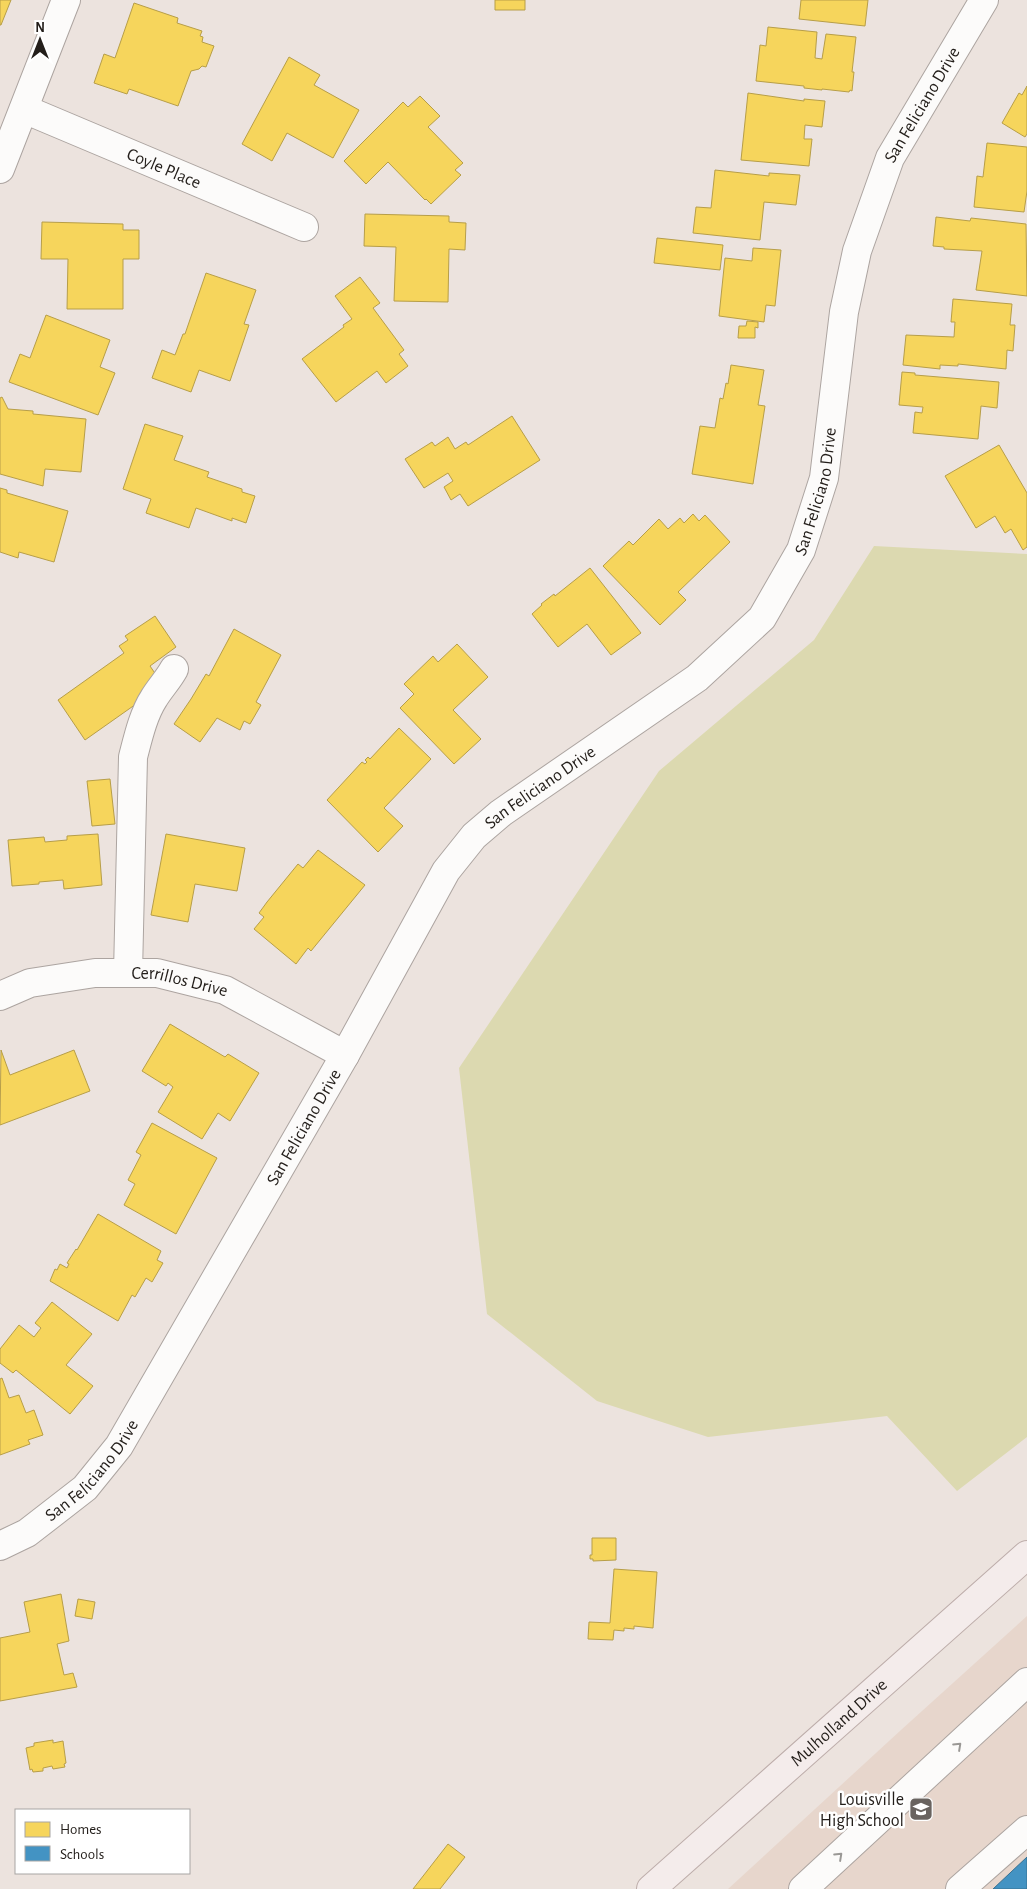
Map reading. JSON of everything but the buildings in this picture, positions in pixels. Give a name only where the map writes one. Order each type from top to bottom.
[{"type":"main road","name":"Mulholland Drive","points":[[651,1889],[1027,1555]]},
{"type":"street","points":[[0,170],[66,0]]},
{"type":"street","name":"San Feliciano Drive","points":[[0,1546],[27,1533],[85,1488],[119,1446],[345,1054],[446,871],[474,836],[501,813],[697,678],[762,618],[801,550],[824,478],[844,312],[857,251],[890,158],[984,0]]},
{"type":"street","name":"Coyle Place","points":[[24,109],[304,227]]},
{"type":"street","points":[[128,973],[133,757],[139,734],[153,699],[166,684],[174,669]]},
{"type":"street","name":"Cerrillos Drive","points":[[0,996],[30,984],[95,973],[158,973],[225,990],[345,1054]]},
{"type":"street","points":[[803,1889],[1027,1682]]},
{"type":"street","points":[[960,1889],[1027,1830]]},
{"type":"shaded area","points":[[874,546],[1027,554],[1027,1437],[957,1491],[887,1416],[708,1437],[597,1401],[487,1314],[459,1068],[659,771],[814,640]]},
{"type":"shaded area","name":"Louisville High School","points":[[1027,1616],[1027,1889],[728,1889],[901,1730]]},
{"type":"place","name":"Louisville High School","points":[[921,1809]]}]
